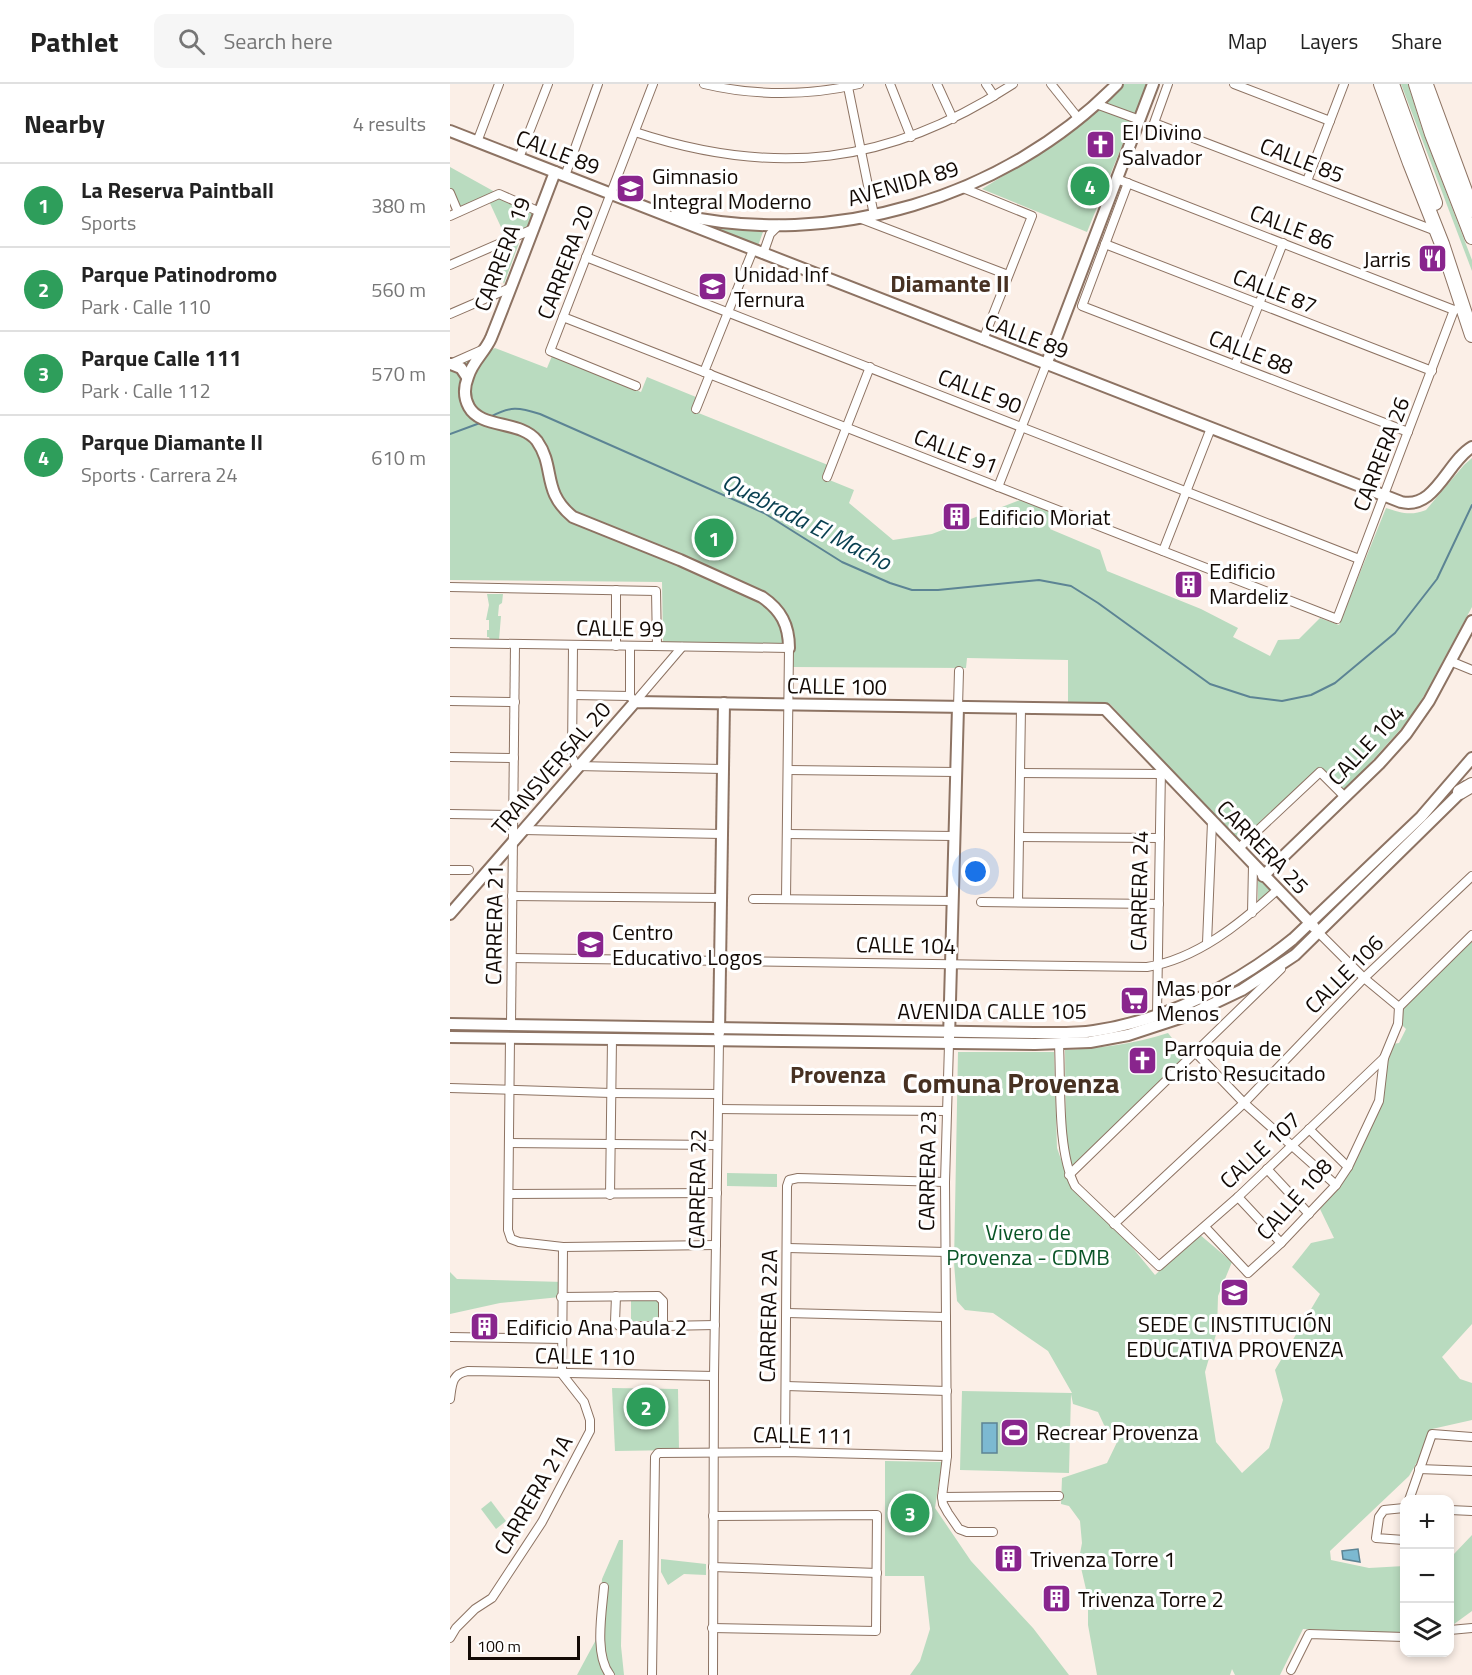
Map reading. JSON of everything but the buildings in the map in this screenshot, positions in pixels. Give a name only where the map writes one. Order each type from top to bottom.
[{"type":"highway","points":[[1381,84],[1437,231],[1472,335]]},
{"type":"highway","points":[[1392,84],[1463,309]]},
{"type":"highway","points":[[1416,84],[1432,134],[1472,237]]},
{"type":"highway","points":[[1426,84],[1471,205]]},
{"type":"street","points":[[477,142],[499,84]]},
{"type":"street","points":[[519,159],[548,84]]},
{"type":"street","name":"CARRERA 19","points":[[467,377],[485,349],[540,212],[560,174],[598,84]]},
{"type":"street","name":"CARRERA 20","points":[[636,386],[550,351],[653,84]]},
{"type":"street","points":[[704,84],[741,91],[781,93],[859,84]]},
{"type":"street","points":[[890,84],[910,137]]},
{"type":"street","points":[[937,84],[953,119]]},
{"type":"street","points":[[986,84],[994,96]]},
{"type":"street","points":[[635,132],[690,149],[755,158],[803,158],[861,150],[910,137],[953,119],[1013,84]]},
{"type":"street","points":[[1051,84],[1079,119]]},
{"type":"street","name":"AVENIDA 89","points":[[635,203],[706,219],[779,225],[859,218],[920,204],[963,188],[1014,163],[1079,119],[1117,84]]},
{"type":"street","points":[[998,487],[1153,84]]},
{"type":"street","name":"CALLE 85","points":[[1168,84],[1154,123],[1437,231]]},
{"type":"street","points":[[1234,84],[1330,121]]},
{"type":"street","points":[[1306,181],[1344,84]]},
{"type":"street","points":[[848,87],[874,215]]},
{"type":"street","points":[[1096,104],[1140,120]]},
{"type":"street","name":"CALLE 89","points":[[450,131],[1407,503],[1420,501],[1428,495],[1463,454],[1472,447]]},
{"type":"street","name":"CALLE 86","points":[[1117,179],[1463,309]]},
{"type":"street","points":[[1105,244],[1128,183]]},
{"type":"street","points":[[963,188],[1032,216],[983,340]]},
{"type":"street","points":[[450,193],[458,212]]},
{"type":"street","points":[[450,216],[499,195],[540,212]]},
{"type":"street","points":[[859,218],[1008,275]]},
{"type":"street","points":[[696,409],[728,312],[758,252],[779,225]]},
{"type":"street","points":[[450,265],[533,229]]},
{"type":"street","points":[[1235,365],[1283,243]]},
{"type":"street","name":"CALLE 87","points":[[1105,244],[1432,371]]},
{"type":"street","name":"CALLE 88","points":[[1105,244],[1082,306],[1408,432]]},
{"type":"street","name":"CALLE 90","points":[[586,256],[1359,559]]},
{"type":"street","points":[[450,314],[510,288]]},
{"type":"street","name":"CARRERA 26","points":[[1336,619],[1432,371],[1463,309]]},
{"type":"street","name":"CALLE 91","points":[[563,317],[1336,619]]},
{"type":"street","points":[[450,364],[485,349]]},
{"type":"street","points":[[450,364],[461,368],[467,377],[466,399],[474,414],[520,429],[535,438],[545,456],[552,491],[560,505],[573,517],[671,556],[762,597],[782,615],[788,631],[789,648],[786,899]]},
{"type":"street","points":[[827,477],[870,367]]},
{"type":"street","points":[[1163,551],[1211,428]]},
{"type":"street","points":[[450,588],[656,591],[657,646]]},
{"type":"street","points":[[616,590],[616,646]]},
{"type":"street","name":"CALLE 104","points":[[1263,876],[1379,764],[1412,726],[1429,701],[1472,621]]},
{"type":"street","name":"CALLE 99","points":[[450,643],[789,648]]},
{"type":"street","name":"CARRERA 21","points":[[511,1025],[515,644]]},
{"type":"street","points":[[573,645],[572,757],[574,764],[578,767],[723,769]]},
{"type":"street","points":[[630,646],[633,699]]},
{"type":"street","name":"TRANSVERSAL 20","points":[[450,914],[578,767],[633,699],[682,647]]},
{"type":"street","points":[[1450,661],[1472,670]]},
{"type":"street","points":[[958,707],[959,671]]},
{"type":"street","name":"CALLE 100","points":[[573,695],[724,704],[1105,709]]},
{"type":"street","points":[[450,701],[514,702]]},
{"type":"street","name":"CARRERA 22","points":[[713,1675],[714,1376],[724,704]]},
{"type":"street","name":"CARRERA 23","points":[[942,1497],[947,1456],[945,1182],[958,707]]},
{"type":"street","points":[[1018,902],[1021,708]]},
{"type":"street","name":"CARRERA 25","points":[[1105,709],[1161,771],[1318,932],[1364,978],[1399,1007]]},
{"type":"street","points":[[450,757],[514,758]]},
{"type":"street","name":"AVENIDA CALLE 105","points":[[450,1036],[719,1041],[949,1038],[1083,1032],[1121,1025],[1199,998],[1242,976],[1276,952],[1310,923],[1421,817],[1472,758]]},
{"type":"street","points":[[788,770],[956,772]]},
{"type":"street","points":[[1020,773],[1161,771]]},
{"type":"street","name":"CARRERA 24","points":[[1157,1014],[1161,771]]},
{"type":"street","points":[[1238,849],[1320,772],[1345,797]]},
{"type":"street","name":"AVENIDA CALLE 105","points":[[450,1024],[719,1029],[1059,1044],[1119,1037],[1189,1015],[1242,990],[1295,955],[1472,780]]},
{"type":"street","points":[[450,814],[513,815]]},
{"type":"street","points":[[1207,943],[1212,822]]},
{"type":"street","points":[[523,830],[722,834]]},
{"type":"street","points":[[787,834],[954,836]]},
{"type":"street","points":[[1019,837],[1160,838]]},
{"type":"street","points":[[1252,914],[1253,865]]},
{"type":"street","points":[[450,870],[469,870]]},
{"type":"street","name":"CALLE 106","points":[[1114,1224],[1244,1103],[1364,978],[1471,878]]},
{"type":"street","name":"CALLE 104","points":[[512,958],[1125,968],[1158,965],[1207,943],[1226,933],[1252,914],[1277,890]]},
{"type":"street","points":[[512,896],[721,898]]},
{"type":"street","points":[[753,898],[953,901]]},
{"type":"street","points":[[981,902],[1159,904]]},
{"type":"street","points":[[1399,1007],[1472,935]]},
{"type":"street","points":[[1069,1175],[1295,955]]},
{"type":"street","name":"CALLE 108","points":[[1205,1227],[1248,1273],[1281,1243],[1336,1185],[1348,1167],[1380,1101],[1384,1058],[1398,1024],[1399,1007]]},
{"type":"street","points":[[510,1038],[508,1194],[510,1239],[563,1247],[716,1245]]},
{"type":"street","points":[[610,1195],[612,1039]]},
{"type":"street","points":[[1059,1044],[1064,1150],[1069,1175],[1075,1186],[1114,1224]]},
{"type":"street","points":[[1196,1053],[1244,1103],[1336,1185]]},
{"type":"street","name":"CALLE 107","points":[[1114,1224],[1159,1266],[1238,1197],[1384,1058]]},
{"type":"street","points":[[450,1088],[718,1094]]},
{"type":"street","points":[[718,1109],[947,1111]]},
{"type":"street","points":[[1309,1129],[1348,1167]]},
{"type":"street","points":[[509,1143],[717,1145]]},
{"type":"street","points":[[1267,1169],[1309,1214]]},
{"type":"street","name":"CARRERA 22A","points":[[785,1452],[788,1181],[798,1178],[945,1182]]},
{"type":"street","points":[[508,1194],[717,1193]]},
{"type":"street","points":[[1238,1197],[1281,1243]]},
{"type":"street","points":[[562,1374],[563,1247]]},
{"type":"street","points":[[788,1248],[946,1252]]},
{"type":"street","points":[[616,1296],[615,1322],[619,1326],[715,1325]]},
{"type":"street","points":[[561,1297],[658,1296],[663,1302],[663,1326]]},
{"type":"street","points":[[787,1313],[946,1317]]},
{"type":"street","points":[[451,1337],[562,1339]]},
{"type":"street","name":"CALLE 110","points":[[450,1399],[452,1381],[456,1375],[468,1371],[714,1376]]},
{"type":"street","name":"CARRERA 21A","points":[[450,1638],[456,1628],[475,1609],[492,1598],[542,1522],[590,1431],[590,1420],[584,1402],[562,1374]]},
{"type":"street","points":[[786,1386],[947,1391]]},
{"type":"street","points":[[1411,1495],[1432,1434],[1472,1437]]},
{"type":"street","name":"CALLE 111","points":[[652,1675],[655,1566],[654,1483],[655,1457],[658,1453],[785,1452],[947,1456]]},
{"type":"street","points":[[1419,1469],[1472,1471]]},
{"type":"street","points":[[993,1532],[967,1532],[959,1529],[943,1504],[942,1497],[1059,1496]]},
{"type":"street","points":[[1400,1508],[1384,1510],[1379,1517],[1376,1538],[1400,1540]]},
{"type":"street","points":[[1454,1510],[1472,1511]]},
{"type":"street","points":[[712,1628],[876,1631],[877,1573],[877,1515],[713,1516]]},
{"type":"street","points":[[712,1568],[877,1573]]},
{"type":"street","points":[[604,1587],[601,1650],[605,1669],[610,1675]]},
{"type":"street","points":[[1454,1630],[1472,1628]]},
{"type":"street","points":[[1291,1670],[1309,1634],[1400,1637]]},
{"type":"green space","points":[[1123,84],[1147,84],[1087,232],[982,189],[1074,128]]},
{"type":"green space","points":[[1401,84],[1408,84],[1423,132],[1472,260],[1472,271]]},
{"type":"green space","points":[[450,167],[495,192],[457,210],[450,193]]},
{"type":"green space","points":[[499,194],[534,209],[527,229],[506,238],[488,199]]},
{"type":"green space","points":[[706,225],[764,229],[758,246]]},
{"type":"green space","points":[[519,243],[504,284],[491,254]]},
{"type":"green space","points":[[495,348],[547,368],[552,356],[641,392],[647,377],[696,397],[691,410],[828,465],[822,477],[854,490],[849,503],[893,540],[932,534],[1020,500],[1056,514],[1050,529],[1100,550],[1107,571],[1201,609],[1238,628],[1233,637],[1270,656],[1278,640],[1299,639],[1320,618],[1339,625],[1386,508],[1406,513],[1426,510],[1472,458],[1472,607],[1408,721],[1344,792],[1320,767],[1238,842],[1110,704],[1068,703],[1068,660],[967,658],[966,668],[793,667],[793,645],[663,643],[662,582],[450,580],[450,368]]},
{"type":"green space","points":[[487,594],[503,594],[498,616],[501,616],[499,640],[490,640],[487,637],[489,620],[486,620],[489,605]]},
{"type":"green space","points":[[1258,877],[1271,889],[1258,902]]},
{"type":"green space","name":"Vivero de Provenza - CDMB","points":[[1472,938],[1472,1324],[1442,1357],[1460,1379],[1472,1383],[1472,1420],[1432,1429],[1430,1440],[1409,1476],[1330,1551],[1331,1560],[1369,1568],[1400,1566],[1400,1634],[1303,1629],[1280,1675],[1235,1675],[1232,1669],[1230,1675],[1097,1675],[1088,1625],[1088,1598],[1079,1559],[1082,1543],[1080,1521],[1069,1506],[1061,1504],[1062,1478],[1107,1463],[1120,1436],[1104,1425],[1098,1412],[1073,1404],[1071,1394],[1069,1473],[960,1470],[962,1391],[1072,1393],[1048,1351],[993,1313],[965,1310],[957,1301],[954,1263],[958,1052],[1054,1052],[1057,1148],[1070,1185],[1118,1230],[1155,1275],[1199,1234],[1232,1262],[1218,1296],[1217,1331],[1205,1372],[1216,1442],[1242,1473],[1269,1448],[1283,1400],[1275,1370],[1320,1294],[1292,1267],[1311,1243],[1334,1238],[1320,1209],[1338,1188],[1381,1101],[1386,1063],[1393,1044],[1399,1043],[1406,1029],[1400,1023],[1401,1008]]},
{"type":"green space","points":[[1168,1033],[1186,1056],[1069,1170],[1066,1149],[1065,1050],[1117,1045]]},
{"type":"green space","points":[[727,1173],[777,1174],[777,1187],[727,1186]]},
{"type":"green space","points":[[450,1272],[457,1279],[564,1282],[560,1297],[500,1303],[450,1314]]},
{"type":"green space","points":[[631,1295],[661,1296],[661,1325],[631,1325]]},
{"type":"green space","points":[[612,1388],[678,1389],[679,1450],[615,1451]]},
{"type":"green space","points":[[885,1461],[942,1462],[935,1508],[971,1561],[1033,1628],[1069,1675],[910,1675],[920,1661],[930,1629],[924,1576],[885,1576]]},
{"type":"green space","points":[[491,1501],[506,1521],[496,1529],[481,1509]]},
{"type":"green space","points":[[1472,1535],[1472,1611],[1454,1624],[1454,1603],[1454,1554]]},
{"type":"green space","points":[[619,1540],[623,1540],[621,1646],[624,1675],[577,1675],[598,1636],[602,1579]]},
{"type":"green space","points":[[661,1559],[706,1564],[706,1575],[684,1574],[668,1585],[661,1572]]},
{"type":"water","name":"Recrear Provenza","points":[[982,1423],[997,1423],[997,1453],[982,1453]]},
{"type":"water","points":[[1358,1549],[1360,1562],[1343,1559],[1342,1551]]},
{"type":"waterway","name":"Quebrada El Macho","points":[[490,417],[515,409],[540,414],[764,513],[842,562],[912,590],[938,590],[1039,580],[1071,586],[1210,684],[1250,697],[1282,701],[1311,695],[1335,683],[1395,633],[1437,579],[1472,505]]},
{"type":"waterway","name":"Quebrada El Macho","points":[[450,434],[480,423]]},
{"type":"place","name":"El Divino Salvador","points":[[1101,145]]},
{"type":"place","name":"Parque Diamante II","points":[[1090,186]]},
{"type":"place","name":"Gimnasio Integral Moderno","points":[[631,189]]},
{"type":"place","name":"Jarris","points":[[1432,259]]},
{"type":"place","name":"Unidad Inf Ternura","points":[[713,287]]},
{"type":"place","name":"Edificio Moriat","points":[[957,517]]},
{"type":"place","name":"La Reserva Paintball","points":[[714,538]]},
{"type":"place","name":"Edificio Mardeliz","points":[[1188,584]]},
{"type":"place","name":"Centro Educativo Logos","points":[[591,945]]},
{"type":"place","name":"Mas por Menos","points":[[1135,1001]]},
{"type":"place","name":"Parroquia de Cristo Resucitado","points":[[1143,1061]]},
{"type":"place","name":"SEDE C INSTITUCIÓN EDUCATIVA PROVENZA","points":[[1235,1292]]},
{"type":"place","name":"Edificio Ana Paula 2","points":[[485,1327]]},
{"type":"place","name":"Parque Patinodromo","points":[[646,1407]]},
{"type":"place","name":"Recrear Provenza","points":[[1015,1432]]},
{"type":"place","name":"Parque Calle 111","points":[[910,1513]]},
{"type":"place","name":"Trivenza Torre 1","points":[[1009,1559]]},
{"type":"place","name":"Trivenza Torre 2","points":[[1057,1599]]},
{"type":"district","name":"Diamante II","points":[[950,283]]},
{"type":"district","name":"Provenza","points":[[838,1074]]},
{"type":"district","name":"Comuna Provenza","points":[[1011,1082]]}]
